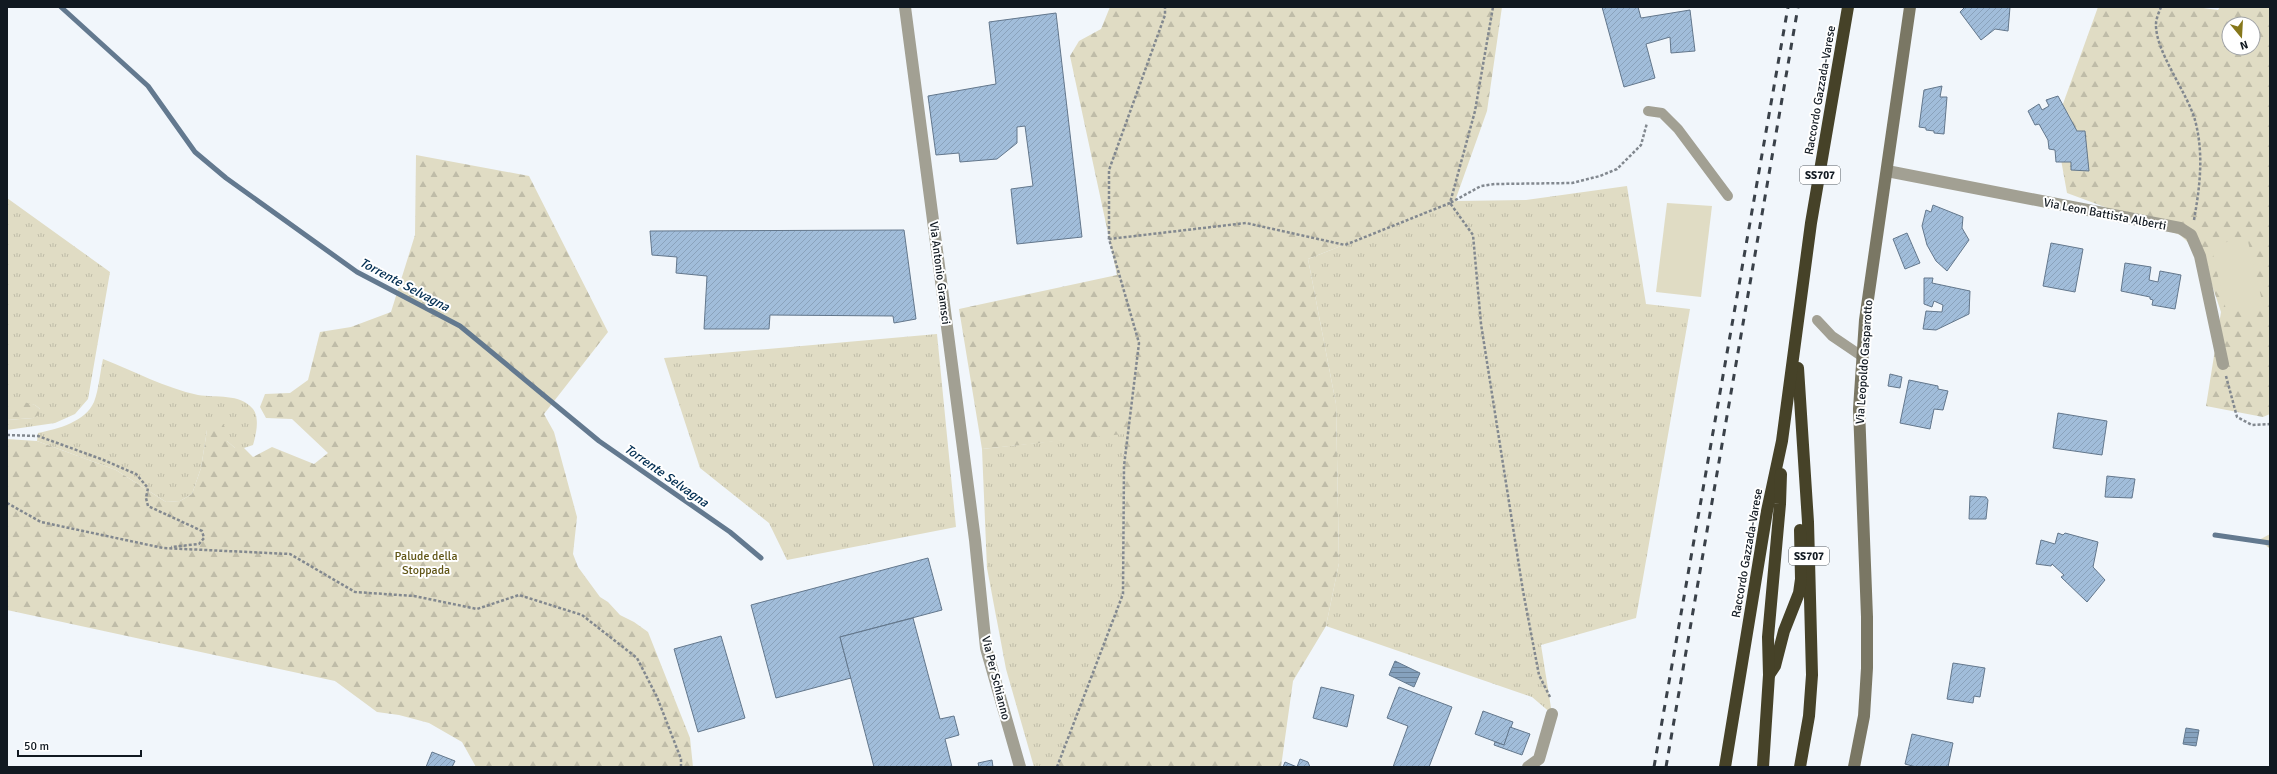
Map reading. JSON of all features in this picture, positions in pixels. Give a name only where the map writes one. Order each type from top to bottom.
[{"type":"highway","name":"Raccordo Gazzada-Varese","points":[[1725,767],[1767,511],[1782,441],[1812,223],[1848,7]]},
{"type":"highway","name":"Raccordo Gazzada-Varese","points":[[1796,344],[1808,522],[1812,675],[1809,716],[1800,767]]},
{"type":"highway","points":[[1769,675],[1775,666],[1784,631],[1799,593],[1801,579],[1801,415]]},
{"type":"highway","points":[[1763,767],[1769,675],[1768,637],[1780,504],[1782,441]]},
{"type":"main road","name":"Via Leopoldo Gasparotto","points":[[1854,767],[1864,716],[1866,668],[1867,617],[1859,409],[1865,320],[1910,7]]},
{"type":"street","name":"Via Antonio Gramsci","points":[[905,7],[975,540]]},
{"type":"street","name":"Via Leon Battista Alberti","points":[[1887,171],[2180,228],[2187,233]]},
{"type":"street","points":[[2187,233],[2191,235],[2200,256],[2223,364]]},
{"type":"street","name":"Via Per Schianno","points":[[975,540],[986,648],[1020,767]]},
{"type":"street","points":[[1528,767],[1539,759],[1552,714]]},
{"type":"lane","points":[[1648,111],[1662,113],[1678,129],[1728,196]]},
{"type":"lane","points":[[1817,320],[1832,336],[1863,357]]},
{"type":"path","points":[[1057,767],[1123,594],[1124,466],[1139,343],[1109,239],[1110,170],[1162,22],[1165,7]]},
{"type":"path","points":[[1450,202],[1475,111],[1493,7]]},
{"type":"path","points":[[2161,7],[2156,24],[2158,40],[2180,84],[2194,120],[2201,157],[2194,220],[2187,233]]},
{"type":"path","points":[[1109,239],[1246,223],[1345,245],[1450,202],[1481,186],[1495,184],[1572,183],[1600,176],[1617,169],[1641,145],[1648,111]]},
{"type":"path","points":[[1450,202],[1473,235],[1481,324],[1523,591],[1539,675],[1550,697]]},
{"type":"path","points":[[2223,364],[2237,417],[2252,425],[2270,424]]},
{"type":"path","points":[[7,435],[38,436],[101,459],[136,474],[148,488],[146,498],[148,506],[202,531],[204,538],[199,544],[163,548]]},
{"type":"path","points":[[7,503],[41,522],[163,548],[290,554],[355,592],[414,596],[477,609],[519,595],[582,615],[638,658],[665,718],[681,759],[681,767]]},
{"type":"green space","points":[[1110,7],[1502,7],[1487,111],[1455,201],[1308,259],[1336,404],[1339,563],[1326,626],[1293,681],[1281,767],[1057,767],[1123,594],[1124,434],[982,449],[959,309],[1117,275],[1070,56],[1079,41],[1101,29]]},
{"type":"green space","points":[[2098,7],[2196,7],[2218,10],[2220,7],[2270,7],[2270,414],[2263,417],[2206,406],[2221,312],[2202,255],[2180,235],[2067,193],[2055,126]]},
{"type":"green space","name":"Palude della Stoppada","points":[[416,155],[529,176],[608,332],[544,414],[554,432],[577,517],[573,554],[578,567],[600,597],[608,602],[620,615],[634,622],[648,632],[690,738],[693,767],[476,767],[462,742],[429,723],[399,715],[377,712],[335,681],[7,610],[7,439],[37,441],[116,470],[166,502],[180,501],[192,494],[201,468],[207,430],[213,423],[222,422],[228,433],[227,441],[235,448],[244,448],[253,457],[272,447],[314,464],[328,453],[292,419],[266,418],[260,407],[265,394],[290,393],[308,380],[320,332],[351,327],[391,312],[415,235]]},
{"type":"green space","points":[[1627,186],[1646,304],[1690,309],[1636,618],[1541,645],[1552,714],[1532,697],[1326,626],[1339,563],[1336,404],[1308,259],[1455,201],[1526,200]]},
{"type":"green space","points":[[7,198],[110,272],[88,399],[75,414],[55,423],[7,430],[7,420],[33,418],[40,409],[35,405],[7,401]]},
{"type":"green space","points":[[1667,203],[1712,206],[1701,297],[1656,292]]},
{"type":"green space","points":[[2247,237],[2263,305],[2227,314],[2211,246]]},
{"type":"green space","points":[[937,334],[956,527],[787,560],[769,523],[700,468],[664,358]]},
{"type":"green space","points":[[103,359],[162,384],[186,392],[198,395],[235,398],[248,404],[255,413],[257,422],[253,445],[244,448],[235,448],[227,441],[207,430],[201,468],[192,494],[180,501],[166,502],[116,470],[37,441],[38,433],[70,424],[78,420],[90,409],[96,397]]},
{"type":"green space","points":[[7,401],[20,401],[35,405],[40,409],[39,415],[33,418],[7,420]]},
{"type":"green space","points":[[1124,433],[1123,594],[1057,767],[1034,767],[1006,669],[987,568],[982,449]]},
{"type":"green space","points":[[2270,534],[2270,549],[2259,540]]},
{"type":"water","points":[[1395,661],[1420,673],[1414,687],[1389,675]]},
{"type":"water","points":[[2186,728],[2199,730],[2196,746],[2183,744]]},
{"type":"building","points":[[1602,7],[1638,7],[1641,18],[1690,10],[1695,51],[1671,53],[1670,37],[1646,44],[1655,78],[1624,87]]},
{"type":"building","points":[[1965,7],[2010,7],[2008,31],[1995,29],[1981,40],[1960,12]]},
{"type":"building","points":[[1056,13],[1082,237],[1017,244],[1011,189],[1033,186],[1025,126],[1017,127],[1017,143],[997,159],[960,162],[959,153],[936,155],[928,96],[996,84],[989,22]]},
{"type":"building","points":[[1942,86],[1940,97],[1947,97],[1944,134],[1934,133],[1934,131],[1919,127],[1924,90]]},
{"type":"building","points":[[2058,96],[2077,131],[2085,131],[2089,171],[2071,170],[2071,162],[2056,162],[2055,150],[2049,149],[2048,140],[2039,124],[2035,125],[2028,111],[2039,104],[2042,110],[2049,106],[2046,100]]},
{"type":"building","points":[[1933,205],[1963,217],[1962,228],[1969,240],[1947,271],[1936,261],[1927,245],[1922,226],[1926,210],[1931,212]]},
{"type":"building","points":[[904,230],[916,319],[894,323],[893,316],[770,315],[769,329],[704,329],[707,276],[676,273],[677,257],[652,255],[650,231]]},
{"type":"building","points":[[1907,233],[1920,263],[1905,269],[1893,239]]},
{"type":"building","points":[[2051,243],[2083,249],[2075,292],[2043,286]]},
{"type":"building","points":[[2125,263],[2151,267],[2149,280],[2158,282],[2160,271],[2181,275],[2175,309],[2152,305],[2153,300],[2150,299],[2150,297],[2121,291]]},
{"type":"building","points":[[1924,278],[1933,278],[1932,283],[1970,291],[1969,314],[1936,330],[1923,329],[1926,311],[1942,312],[1943,305],[1934,301],[1932,307],[1924,304]]},
{"type":"building","points":[[1890,374],[1902,377],[1900,388],[1888,386]]},
{"type":"building","points":[[1909,380],[1938,386],[1938,389],[1948,391],[1943,410],[1934,409],[1930,429],[1900,423]]},
{"type":"building","points":[[2058,413],[2107,421],[2102,455],[2053,448]]},
{"type":"building","points":[[2107,476],[2135,479],[2132,498],[2105,497]]},
{"type":"building","points":[[1970,496],[1986,497],[1988,500],[1986,519],[1969,519]]},
{"type":"building","points":[[2058,533],[2063,535],[2065,533],[2098,542],[2093,567],[2105,580],[2087,602],[2061,577],[2064,575],[2052,564],[2051,566],[2036,564],[2041,540],[2055,544]]},
{"type":"building","points":[[928,558],[942,610],[840,637],[851,678],[776,698],[751,605]]},
{"type":"building","points":[[913,618],[940,719],[954,716],[959,735],[945,739],[952,767],[874,767],[840,637]]},
{"type":"building","points":[[721,636],[745,718],[698,732],[674,649]]},
{"type":"building","points":[[1953,663],[1985,668],[1980,697],[1974,696],[1973,703],[1947,699]]},
{"type":"building","points":[[1321,687],[1354,695],[1347,727],[1313,718]]},
{"type":"building","points":[[1399,687],[1452,707],[1429,767],[1393,767],[1408,726],[1387,718]]},
{"type":"building","points":[[1483,711],[1513,722],[1504,745],[1475,734]]},
{"type":"building","points":[[1510,727],[1530,734],[1522,755],[1494,745],[1495,742],[1504,745]]},
{"type":"building","points":[[1912,734],[1953,743],[1948,767],[1916,767],[1905,764]]},
{"type":"building","points":[[432,752],[455,761],[452,767],[426,767]]},
{"type":"building","points":[[1300,759],[1308,762],[1310,767],[1297,767]]},
{"type":"building","points":[[992,760],[993,767],[979,767],[978,763]]},
{"type":"building","points":[[1285,762],[1297,767],[1283,767]]},
{"type":"waterway","name":"Torrente Selvagna","points":[[61,7],[148,86],[195,152],[226,178],[357,272],[460,326],[599,441],[730,532],[761,558]]},
{"type":"waterway","points":[[2215,535],[2270,543]]},
{"type":"railway","points":[[1654,767],[1788,7]]},
{"type":"railway","points":[[1666,767],[1798,7]]}]
